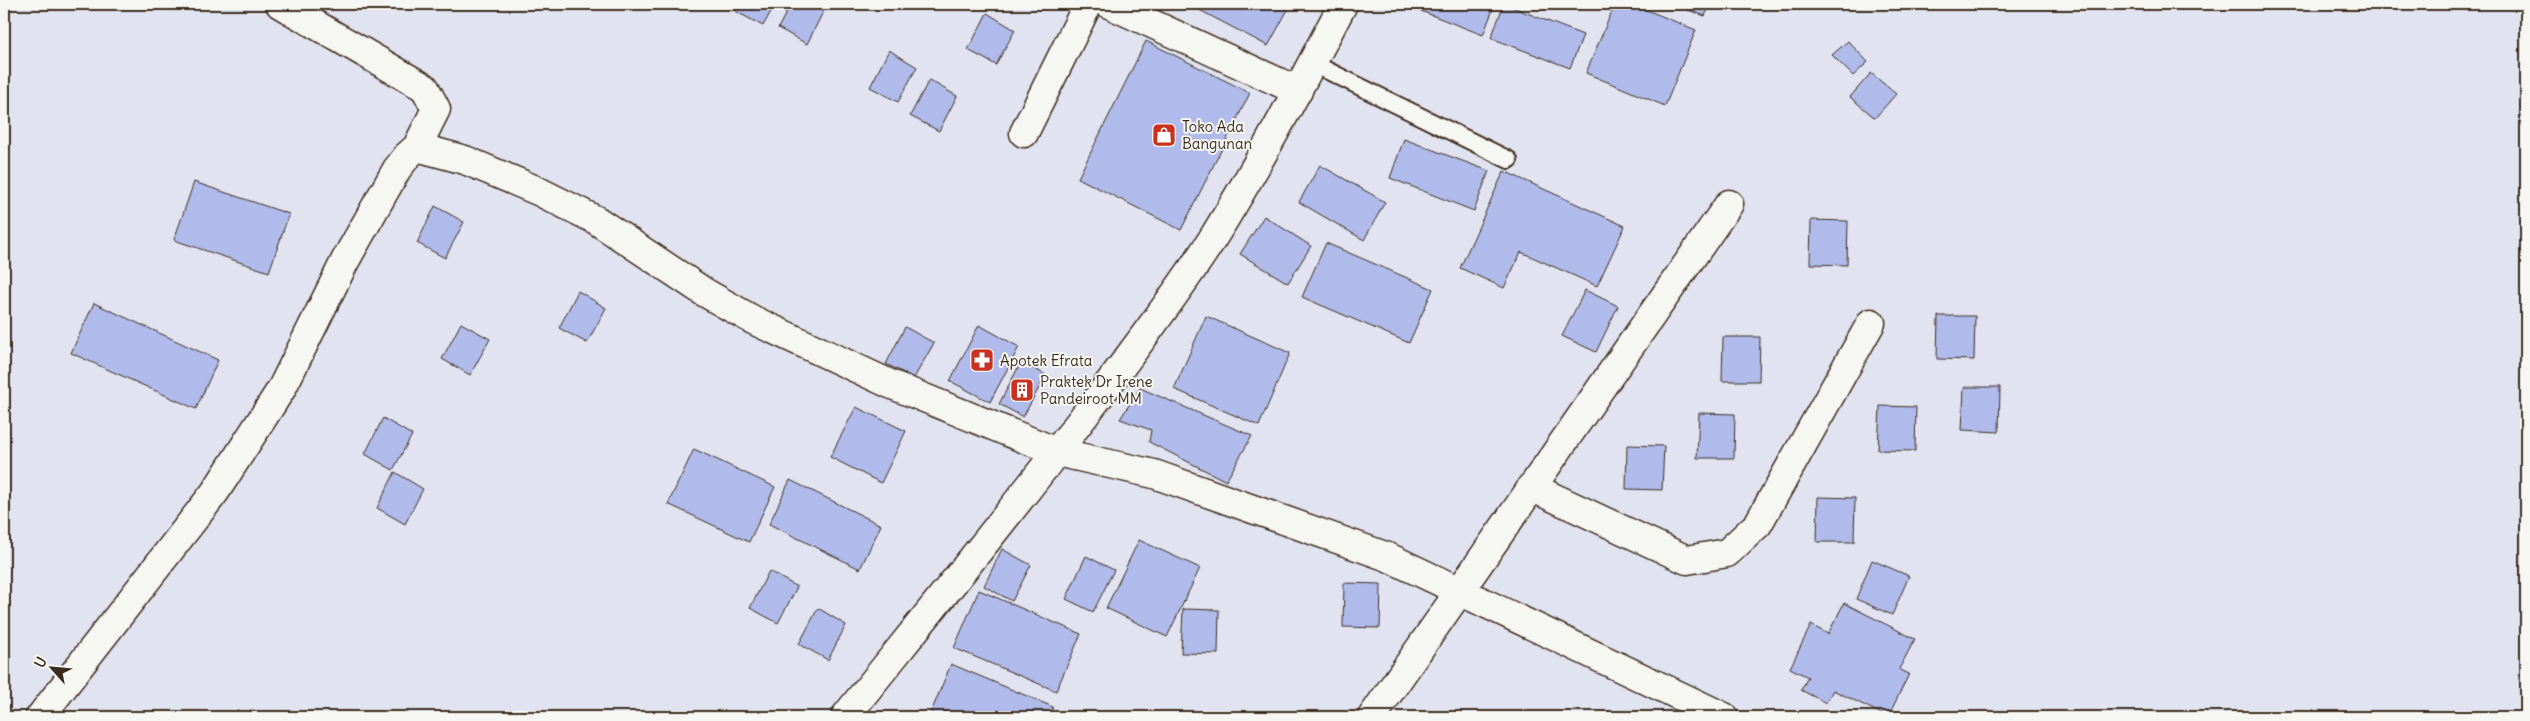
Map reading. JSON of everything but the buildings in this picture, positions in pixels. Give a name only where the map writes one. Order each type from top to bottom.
[{"type":"street","points":[[40,717],[215,492],[282,388],[345,261],[396,168],[417,148],[436,109],[425,88],[280,4]]},
{"type":"street","points":[[1024,132],[1088,4]]},
{"type":"street","points":[[1109,4],[1298,91]]},
{"type":"street","points":[[845,717],[1057,452],[1170,302],[1201,256],[1298,91],[1343,4]]},
{"type":"street","points":[[417,148],[465,160],[538,191],[596,220],[704,292],[753,320],[890,384],[1057,452],[1154,474],[1388,557],[1724,717]]},
{"type":"street","points":[[1372,717],[1729,204]]},
{"type":"street","points":[[1531,487],[1687,560],[1727,553],[1758,524],[1871,323]]},
{"type":"lane","points":[[1312,63],[1509,160]]},
{"type":"place","name":"Toko Ada Bangunan","points":[[1164,135]]},
{"type":"place","name":"Apotek Efrata","points":[[982,360]]},
{"type":"place","name":"Praktek Dr Irene Pandeiroot MM","points":[[1022,390]]}]
